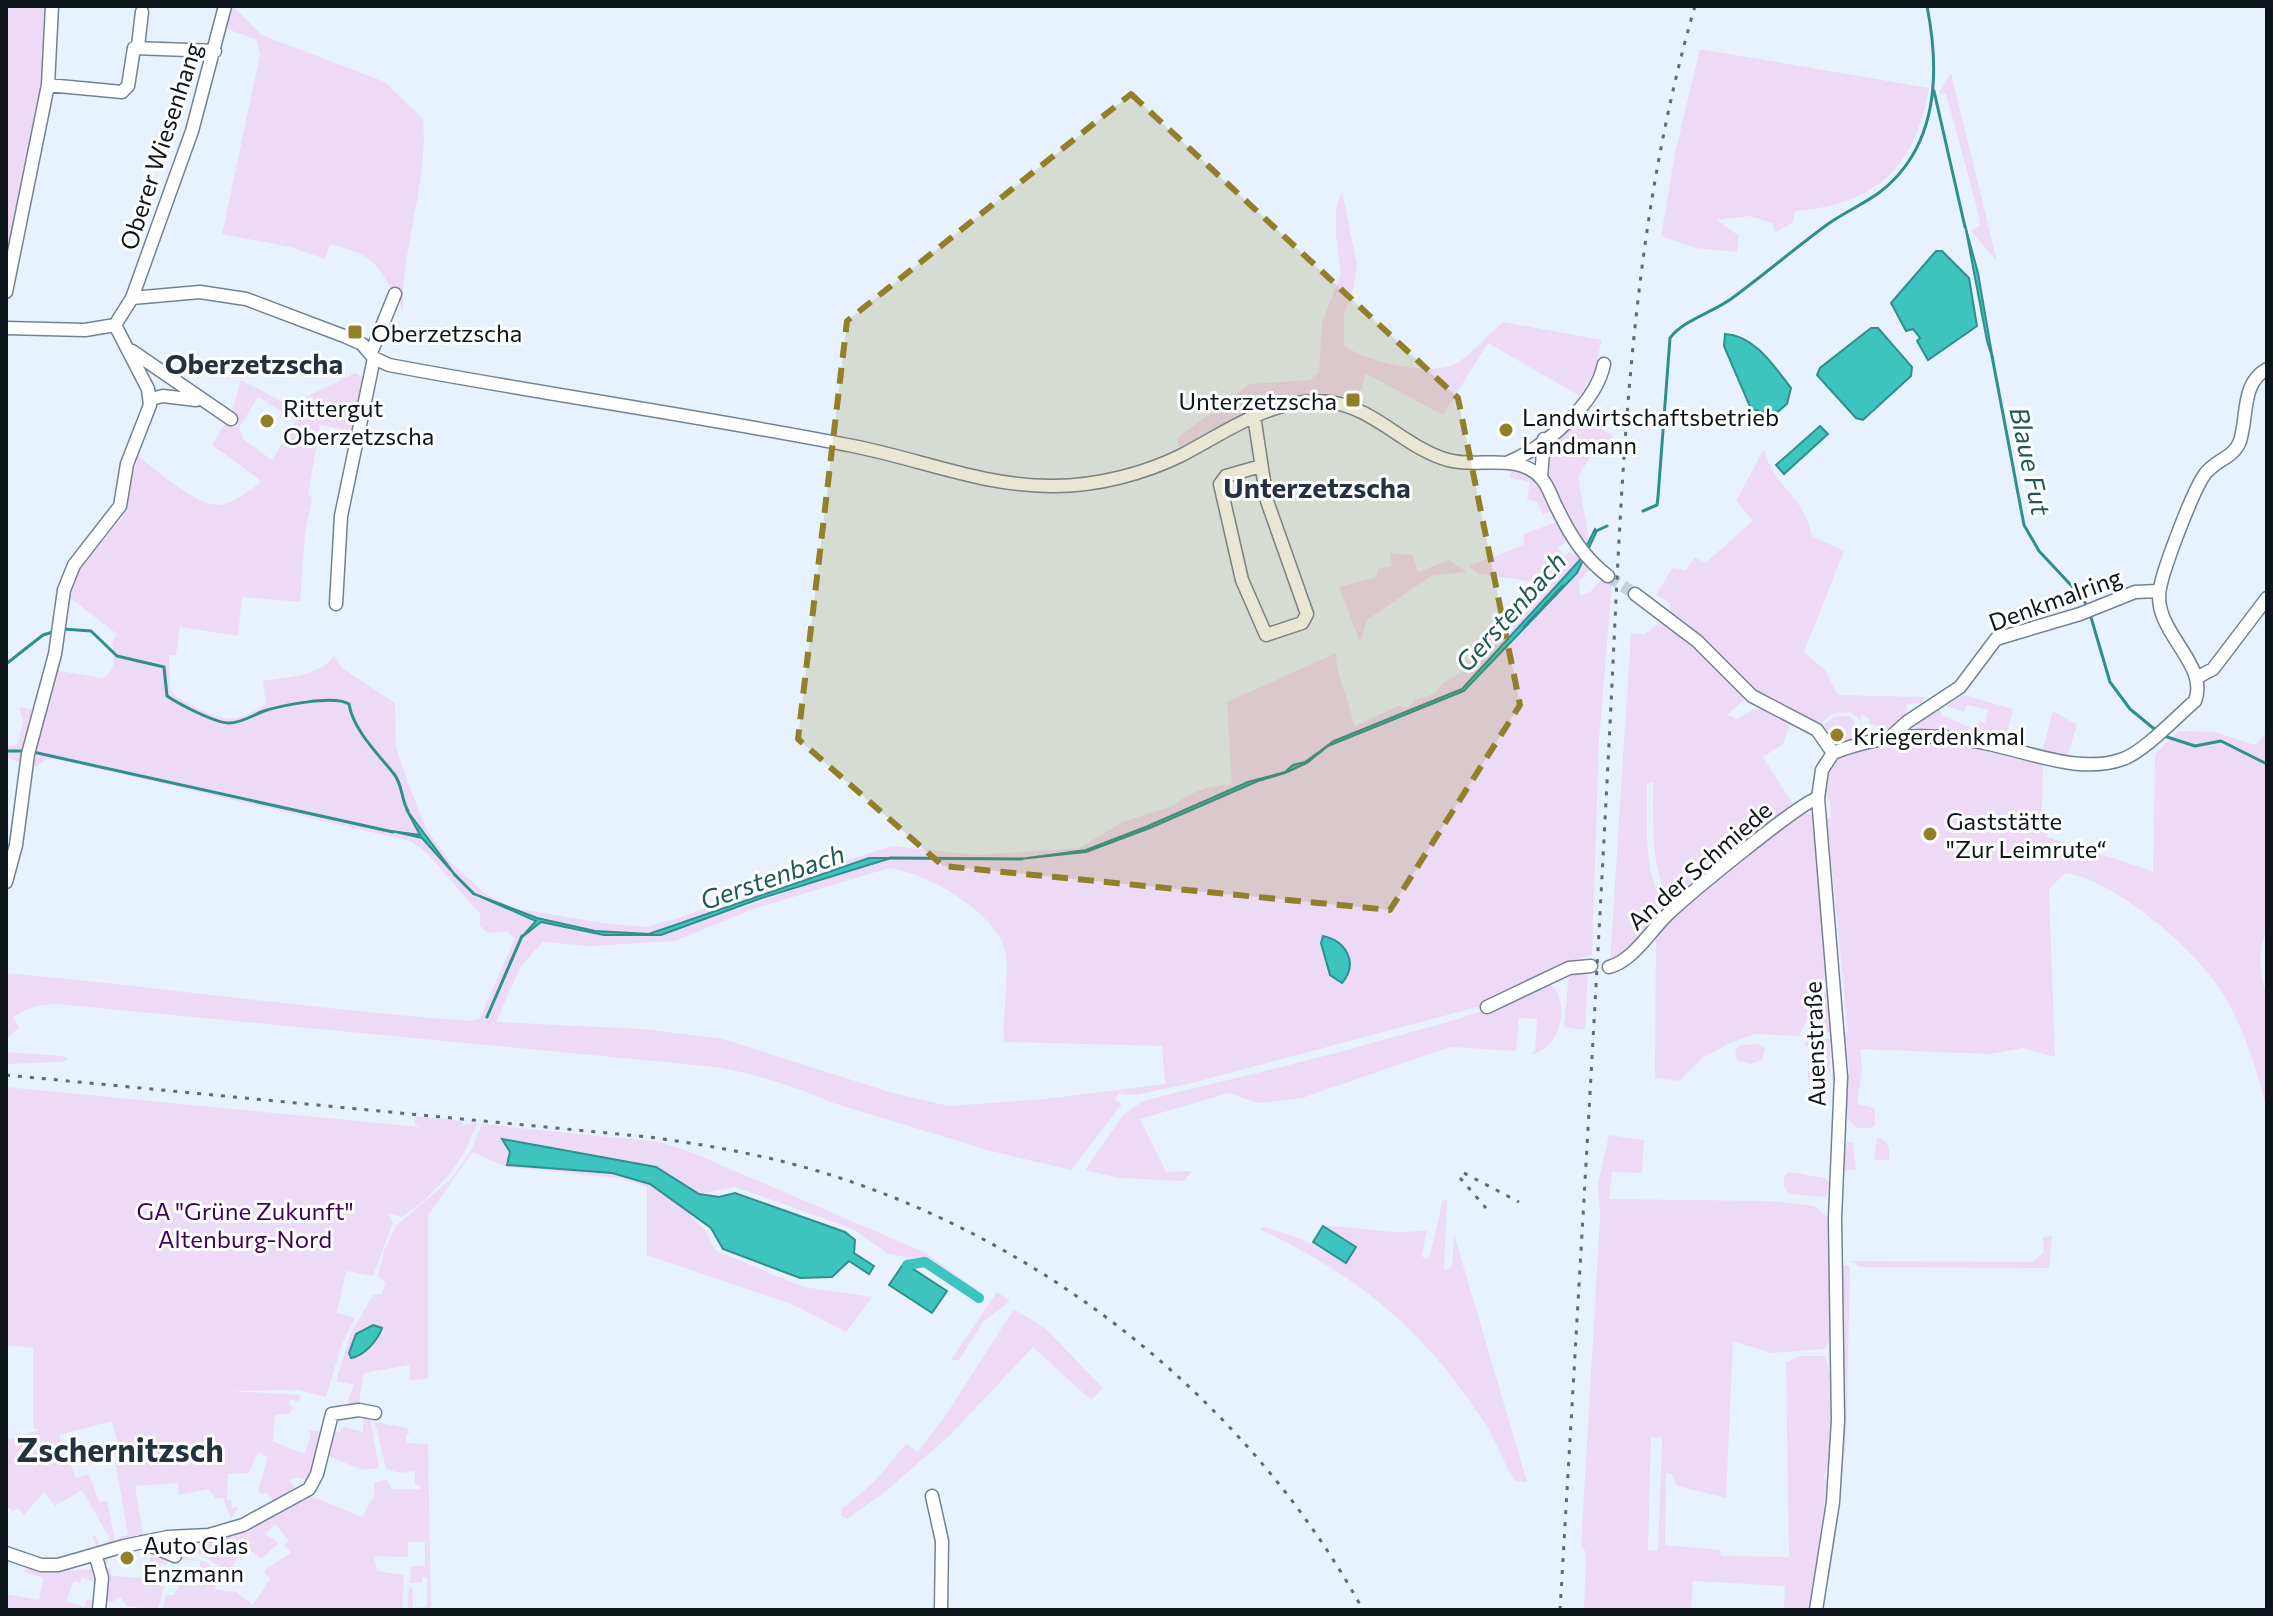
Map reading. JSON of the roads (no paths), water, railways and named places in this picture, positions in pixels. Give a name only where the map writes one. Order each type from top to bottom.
[{"type":"street","points":[[6,292],[48,85],[52,6]]},
{"type":"street","name":"Oberer Wiesenhang","points":[[115,325],[132,298],[166,212],[215,51],[225,6]]},
{"type":"street","points":[[48,85],[126,90],[131,52],[138,46],[142,12]]},
{"type":"street","points":[[138,46],[215,51]]},
{"type":"street","points":[[132,298],[220,293],[304,318],[362,344],[372,356],[491,384],[857,447],[954,473],[1025,485],[1088,484],[1179,456],[1254,416],[1310,402],[1331,402],[1356,409],[1405,441],[1445,459],[1458,463],[1509,462],[1528,468],[1541,478],[1579,548],[1608,576]]},
{"type":"street","points":[[336,604],[341,516],[372,356],[395,294]]},
{"type":"street","points":[[6,328],[85,330],[115,325],[130,349],[151,399],[127,464],[120,506],[74,565],[64,590],[57,639],[28,754],[16,845],[6,882]]},
{"type":"street","points":[[130,349],[231,419]]},
{"type":"street","points":[[1509,462],[1525,455],[1594,392],[1604,364]]},
{"type":"street","points":[[2159,591],[2195,489],[2206,472],[2232,454],[2239,442],[2252,381],[2267,369]]},
{"type":"street","points":[[151,399],[180,397],[203,402]]},
{"type":"street","points":[[1254,416],[1261,466],[1281,547],[1307,614],[1302,623],[1266,635],[1242,580],[1220,484],[1226,476],[1261,466]]},
{"type":"street","points":[[1541,478],[1544,439]]},
{"type":"street","name":"Denkmalring","points":[[1833,753],[1894,734],[1974,741],[2080,763],[2120,760],[2195,701],[2200,690],[2198,677],[2170,631],[2159,591],[2135,592],[2080,614],[1996,639],[1960,687],[1894,734]]},
{"type":"street","points":[[1635,594],[1697,641],[1752,696],[1817,730],[1833,753]]},
{"type":"street","points":[[2198,677],[2213,669],[2267,598]]},
{"type":"street","name":"Auenstraße","points":[[1816,1610],[1833,1502],[1838,1420],[1835,1218],[1841,1077],[1818,798],[1822,770],[1833,753]]},
{"type":"street","name":"An der Schmiede","points":[[1609,967],[1626,958],[1690,894],[1796,809],[1818,798]]},
{"type":"street","points":[[1487,1007],[1569,968],[1591,966]]},
{"type":"street","points":[[6,1553],[48,1566],[96,1557],[142,1542],[220,1532],[300,1496],[317,1474],[332,1414],[359,1410],[375,1413]]},
{"type":"street","points":[[932,1496],[942,1541],[941,1610]]},
{"type":"street","points":[[142,1542],[175,1556]]},
{"type":"street","points":[[96,1557],[102,1578],[99,1610]]},
{"type":"waterway","name":"Gerstenbach","points":[[1643,511],[1657,505],[1670,338],[1682,327],[1731,299],[1828,224],[1880,192],[1899,174],[1914,153],[1930,106],[1933,56],[1927,6]]},
{"type":"waterway","name":"Blaue Fut","points":[[1934,91],[1965,227]]},
{"type":"waterway","name":"Blaue Fut","points":[[1992,356],[2024,525],[2039,551],[2083,598],[2087,607]]},
{"type":"waterway","name":"Gerstenbach","points":[[1594,532],[1607,526]]},
{"type":"waterway","name":"Gerstenbach","points":[[1524,627],[1563,586]]},
{"type":"waterway","name":"Blaue Fut","points":[[2090,614],[2110,682],[2130,709],[2158,732]]},
{"type":"waterway","name":"Gerstenbach","points":[[63,629],[91,631],[117,656],[164,667],[167,696],[215,720],[238,722],[264,711],[308,702],[332,700],[349,704],[361,733],[397,778],[408,811]]},
{"type":"waterway","name":"Gerstenbach","points":[[6,664],[43,635],[56,631]]},
{"type":"waterway","name":"Blaue Fut","points":[[2164,736],[2195,746],[2221,741],[2267,764]]},
{"type":"waterway","points":[[6,751],[26,751]]},
{"type":"waterway","points":[[33,752],[393,832]]},
{"type":"waterway","name":"Gerstenbach","points":[[890,858],[1022,859]]},
{"type":"waterway","name":"Gerstenbach","points":[[454,874],[474,894]]},
{"type":"waterway","points":[[487,1017],[522,936]]},
{"type":"waterway","points":[[907,1265],[925,1262],[979,1298]]},
{"type":"tunnel","points":[[1608,576],[1635,594]]},
{"type":"railway","points":[[1560,1610],[1623,465],[1640,279],[1654,187],[1672,96],[1695,6]]},
{"type":"railway","points":[[6,1075],[649,1137],[779,1160],[904,1202],[985,1240],[1062,1286],[1134,1339],[1201,1398],[1262,1464],[1316,1535],[1363,1610]]},
{"type":"railway","points":[[1464,1173],[1519,1202]]},
{"type":"railway","points":[[1460,1178],[1486,1208]]},
{"type":"place","name":"Oberzetzscha","points":[[355,332]]},
{"type":"place","name":"Unterzetzscha","points":[[1353,400]]},
{"type":"place","name":"Rittergut Oberzetzscha","points":[[267,421]]},
{"type":"place","name":"Landwirtschaftsbetrieb Landmann","points":[[1506,430]]},
{"type":"place","name":"Kriegerdenkmal","points":[[1837,735]]},
{"type":"place","name":"Gaststätte \"Zur Leimrute“","points":[[1930,834]]},
{"type":"place","name":"Auto Glas Enzmann","points":[[127,1558]]},
{"type":"district","name":"Oberzetzscha","points":[[254,363]]},
{"type":"district","name":"Unterzetzscha","points":[[1317,487]]},
{"type":"district","name":"Zschernitzsch","points":[[120,1449]]},
{"type":"park label","name":"GA \"Grüne Zukunft\" Altenburg-Nord","points":[[245,1224]]}]
